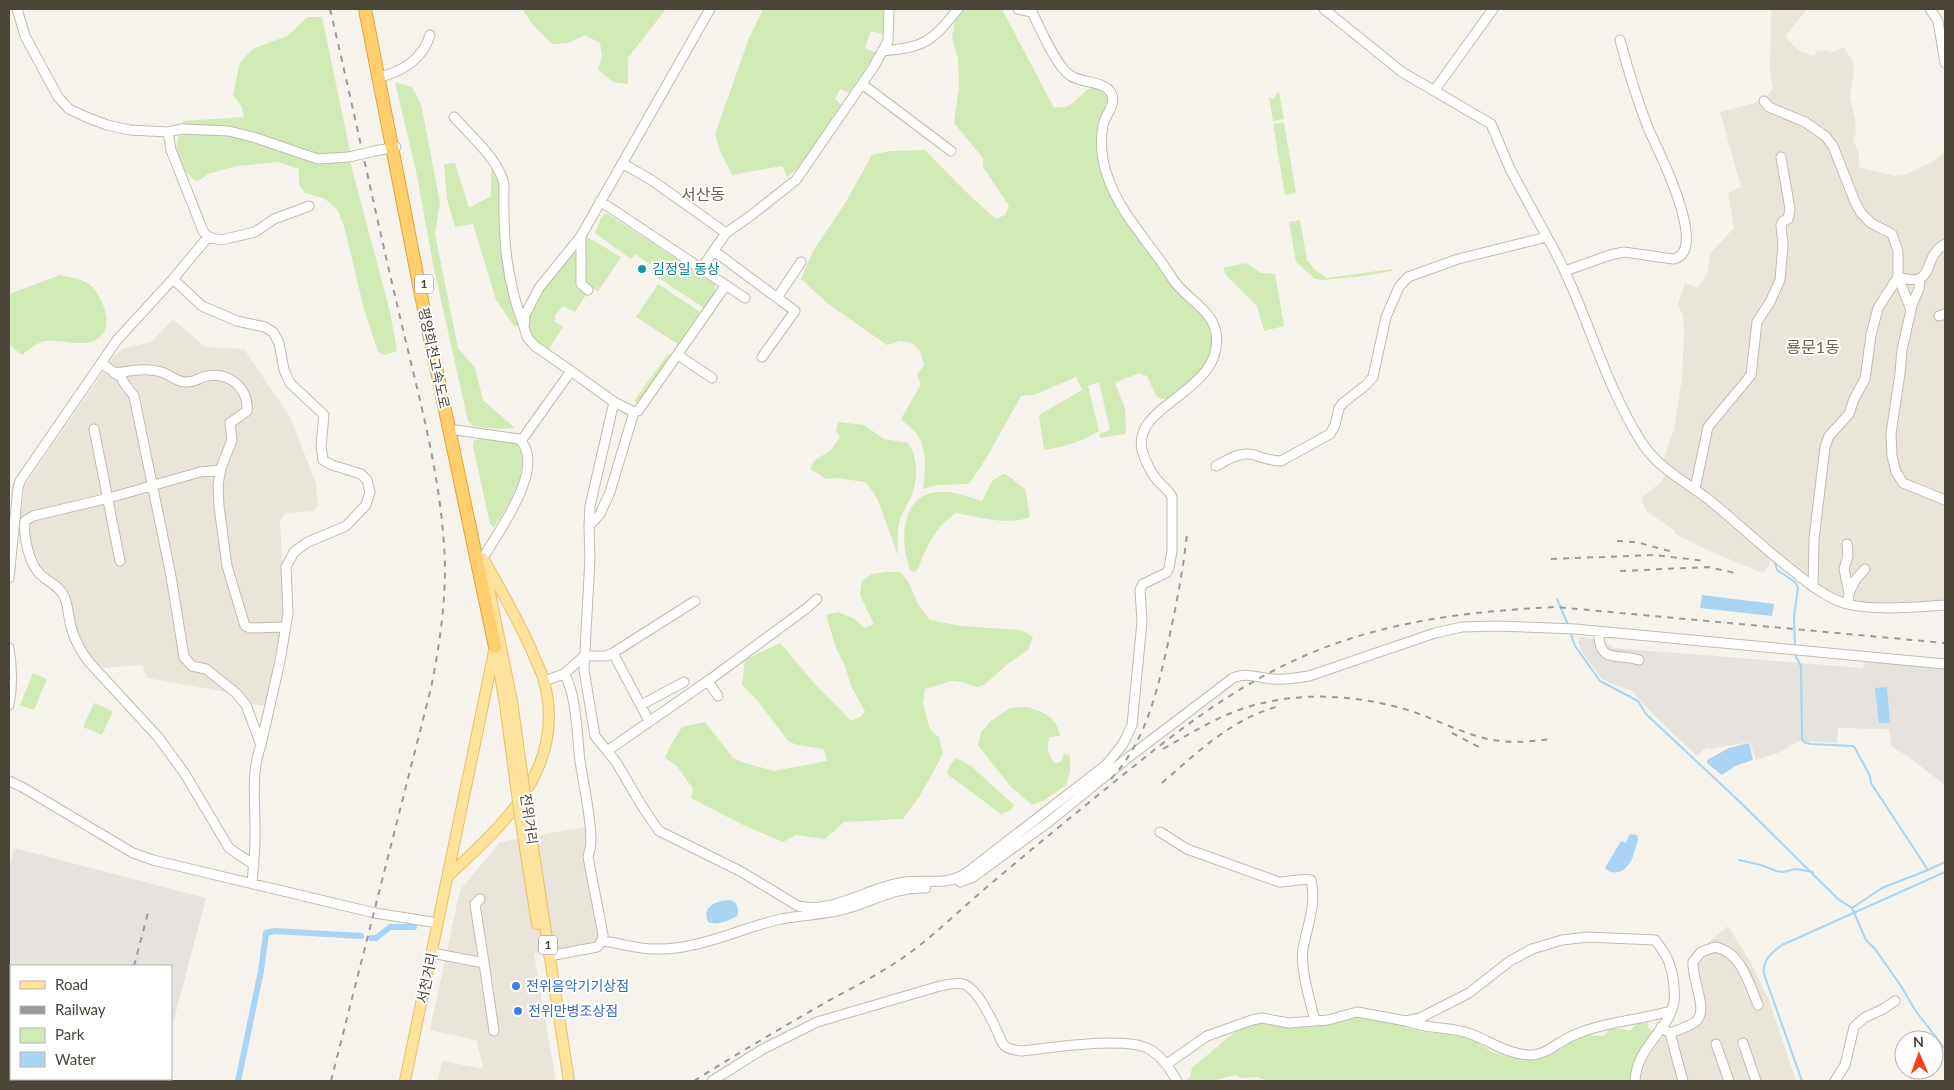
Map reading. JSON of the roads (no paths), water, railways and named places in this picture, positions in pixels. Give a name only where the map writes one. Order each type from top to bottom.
[{"type":"highway","name":"평양희천고속도로","points":[[366,9],[394,148],[424,314],[495,648]]},
{"type":"highway","name":"평양희천고속도로","points":[[394,148],[483,558]]},
{"type":"main road","name":"전위거리","points":[[483,558],[512,701],[518,776]]},
{"type":"main road","points":[[449,875],[489,837],[512,811],[540,767],[545,749],[549,718],[544,681],[518,620],[483,558]]},
{"type":"main road","name":"전위거리","points":[[495,648],[518,776],[564,1081]]},
{"type":"main road","name":"서천거리","points":[[405,1081],[495,648]]},
{"type":"main road","name":"전위거리","points":[[523,813],[569,1081]]},
{"type":"street","points":[[17,9],[25,36],[58,97],[69,110],[106,125],[130,130],[168,132],[182,130],[229,131],[318,159],[349,157],[394,148]]},
{"type":"street","points":[[524,326],[525,315],[539,288],[581,236],[710,9]]},
{"type":"street","points":[[701,269],[726,233],[796,180],[862,84],[888,41],[889,9]]},
{"type":"street","points":[[882,51],[905,49],[921,44],[936,36],[958,9]]},
{"type":"street","points":[[614,402],[590,506],[590,558],[584,656],[588,696],[595,736],[616,762],[659,831],[740,871],[798,906],[826,906],[904,882],[944,882],[960,877],[1063,800],[1106,765],[1124,744],[1132,725],[1142,622],[1140,590],[1143,584],[1166,574],[1169,568],[1172,541],[1172,497],[1169,491],[1154,476],[1144,457],[1142,449],[1143,435],[1156,413],[1182,395],[1213,362],[1217,346],[1216,332],[1210,315],[1176,286],[1159,257],[1117,200],[1102,156],[1102,134],[1106,117],[1113,103],[1112,94],[1108,88],[1082,81],[1066,72],[1032,12],[1018,9]]},
{"type":"street","points":[[1324,9],[1402,72],[1491,124],[1510,168],[1564,271],[1602,362],[1631,424],[1643,445],[1665,470],[1695,489],[1754,540],[1814,587],[1837,600],[1848,604],[1878,607],[1945,605]]},
{"type":"street","points":[[1434,91],[1493,9]]},
{"type":"street","points":[[1930,9],[1938,21],[1945,63]]},
{"type":"street","points":[[380,77],[403,69],[417,58],[424,51],[430,35]]},
{"type":"street","points":[[1564,271],[1610,255],[1633,253],[1673,259],[1678,258],[1686,251],[1685,227],[1678,197],[1649,129],[1634,88],[1620,40]]},
{"type":"street","points":[[862,84],[951,150]]},
{"type":"street","points":[[1764,101],[1769,107],[1805,122],[1825,136],[1833,146],[1861,214],[1871,223],[1892,234],[1899,258],[1898,277],[1911,310]]},
{"type":"street","points":[[454,117],[495,163],[502,176],[504,184],[505,251],[510,278],[527,337],[534,346],[614,402],[634,412]]},
{"type":"street","points":[[168,132],[171,150],[203,231],[208,237],[221,240],[255,232],[274,219],[309,206]]},
{"type":"street","points":[[1695,489],[1708,427],[1751,375],[1757,322],[1770,302],[1780,280],[1783,245],[1781,226],[1788,219],[1790,209],[1781,157]]},
{"type":"street","points":[[622,162],[653,181],[726,233]]},
{"type":"street","points":[[600,201],[744,298]]},
{"type":"street","points":[[581,236],[581,284],[588,290]]},
{"type":"street","points":[[9,578],[20,481],[117,340],[173,279],[208,237]]},
{"type":"street","points":[[1216,466],[1241,454],[1251,454],[1273,461],[1281,461],[1330,434],[1343,402],[1366,385],[1373,377],[1386,317],[1399,287],[1408,277],[1458,259],[1547,237]]},
{"type":"street","points":[[1945,244],[1936,250],[1924,276],[1920,280],[1919,289],[1911,310],[1904,337],[1891,434],[1892,456],[1896,472],[1903,484],[1945,500]]},
{"type":"street","points":[[714,251],[795,311],[762,357]]},
{"type":"street","points":[[777,298],[801,262]]},
{"type":"street","points":[[1898,277],[1920,280]]},
{"type":"street","points":[[1814,587],[1814,539],[1825,447],[1830,436],[1849,414],[1854,399],[1865,379],[1871,335],[1878,308],[1898,277]]},
{"type":"street","points":[[173,279],[202,306],[238,320],[265,326],[273,332],[279,343],[284,370],[290,383],[324,415],[321,446],[323,460],[332,465],[362,474],[367,480],[370,492],[366,505],[346,526],[308,542],[294,552],[286,567],[288,612],[280,661],[257,756],[254,786],[255,838],[252,884]]},
{"type":"street","points":[[589,526],[600,514],[610,492],[634,412],[638,411],[726,285]]},
{"type":"street","points":[[678,355],[712,378]]},
{"type":"street","points":[[101,363],[121,377],[134,396],[171,576],[184,657],[192,666],[206,669],[236,693],[246,705],[261,745]]},
{"type":"street","points":[[114,373],[141,370],[156,371],[183,382],[193,382],[208,376],[226,377],[238,384],[244,393],[247,404],[246,411],[230,423],[232,440],[221,470],[218,485],[218,499],[227,566],[245,626],[251,628],[285,627]]},
{"type":"street","points":[[521,441],[571,371]]},
{"type":"street","points":[[94,429],[120,561]]},
{"type":"street","points":[[456,430],[519,439],[525,444],[527,451],[527,475],[511,511],[483,558]]},
{"type":"street","points":[[221,470],[200,472],[109,498],[33,516],[26,522],[24,528],[26,543],[38,573],[59,588],[64,596],[68,607],[71,628],[79,648],[88,661],[158,737],[185,774],[229,848],[254,865]]},
{"type":"street","points":[[1846,544],[1848,556],[1844,569],[1848,604]]},
{"type":"street","points":[[1848,593],[1856,579],[1865,569]]},
{"type":"street","points":[[607,751],[708,681],[817,599]]},
{"type":"street","points":[[544,681],[564,674],[584,656],[606,656],[612,653],[694,601]]},
{"type":"street","points":[[549,956],[597,947],[602,942],[661,950],[685,946],[780,920],[843,910],[899,890],[953,886],[973,877],[1050,821],[1119,765],[1233,678],[1241,674],[1270,679],[1310,676],[1435,633],[1462,627],[1497,626],[1576,629],[1945,664]]},
{"type":"street","points":[[1599,632],[1599,646],[1603,653],[1639,660]]},
{"type":"street","points":[[9,648],[12,668],[9,705]]},
{"type":"street","points":[[612,653],[649,721]]},
{"type":"street","points":[[564,674],[568,680],[574,708],[590,824],[591,846],[588,857],[602,942]]},
{"type":"street","points":[[708,681],[718,696]]},
{"type":"street","points":[[641,705],[684,682]]},
{"type":"street","points":[[9,781],[22,786],[133,853],[153,860],[371,912],[438,923]]},
{"type":"street","points":[[1160,832],[1186,849],[1279,882],[1293,882],[1306,878],[1311,880],[1313,886],[1312,911],[1302,951],[1304,970],[1315,1020]]},
{"type":"street","points":[[480,899],[475,904],[494,1031]]},
{"type":"street","points":[[798,906],[799,917]]},
{"type":"street","points":[[1167,1064],[1207,1036],[1262,1018],[1289,1022],[1328,1020],[1356,1012],[1406,1020],[1420,1018],[1468,993],[1510,960],[1532,949],[1562,940],[1588,937],[1656,940],[1668,956],[1671,966],[1674,1002],[1671,1011],[1641,1057],[1636,1081]]},
{"type":"street","points":[[1670,1033],[1696,1021],[1700,1015],[1700,999],[1693,974],[1693,962],[1702,952],[1715,947],[1729,951],[1744,971],[1758,1005]]},
{"type":"street","points":[[432,953],[484,964]]},
{"type":"street","points":[[712,1081],[763,1049],[816,1022],[940,986],[956,984],[967,986],[972,991],[991,1018],[1005,1047],[1022,1051],[1089,1044],[1137,1044],[1150,1050],[1167,1064],[1177,1081]]},
{"type":"street","points":[[1836,1081],[1845,1064],[1854,1027],[1864,1018],[1895,1002]]},
{"type":"street","points":[[1406,1020],[1420,1027],[1470,1033],[1493,1046],[1511,1053],[1533,1055],[1548,1050],[1573,1035],[1619,1022],[1671,1011]]},
{"type":"street","points":[[1661,1027],[1670,1033],[1683,1081]]},
{"type":"street","points":[[1743,1043],[1756,1081]]},
{"type":"street","points":[[1716,1044],[1729,1081]]},
{"type":"water","points":[[1702,595],[1774,604],[1772,616],[1700,608]]},
{"type":"water","points":[[1887,687],[1890,723],[1879,723],[1875,688]]},
{"type":"water","points":[[1749,743],[1753,760],[1735,766],[1722,775],[1707,763],[1707,760],[1729,748]]},
{"type":"water","points":[[1631,834],[1637,835],[1638,839],[1630,863],[1622,871],[1610,872],[1605,868],[1621,841],[1626,843]]},
{"type":"water","points":[[729,900],[736,905],[737,916],[719,923],[708,922],[706,917],[708,908],[715,903]]},
{"type":"waterway","points":[[1775,563],[1777,570],[1795,582],[1798,587],[1794,617],[1795,646]]},
{"type":"waterway","points":[[1557,599],[1569,627]]},
{"type":"waterway","points":[[1570,631],[1575,646],[1600,681],[1638,701],[1646,714],[1742,804],[1838,899],[1852,908],[1866,940],[1875,949],[1915,1010],[1945,1049]]},
{"type":"waterway","points":[[1795,655],[1801,666],[1802,739],[1810,744],[1853,746],[1855,748],[1870,776],[1871,783],[1928,870],[1882,888],[1852,908]]},
{"type":"waterway","points":[[1739,860],[1776,871],[1783,872],[1796,869],[1813,872]]},
{"type":"waterway","points":[[1928,870],[1945,862]]},
{"type":"waterway","points":[[1802,1081],[1764,974],[1768,957],[1782,945],[1945,872]]},
{"type":"waterway","points":[[371,938],[376,938],[390,927],[414,927]]},
{"type":"waterway","points":[[238,1081],[261,971],[266,933],[275,931],[361,936]]},
{"type":"railway","points":[[330,9],[434,466],[443,534],[445,568],[441,628],[431,688],[331,1081]]},
{"type":"railway","points":[[1111,779],[1133,749],[1142,732],[1154,698],[1174,616],[1187,534]]},
{"type":"railway","points":[[1617,541],[1636,542],[1673,552]]},
{"type":"railway","points":[[1551,559],[1654,555],[1705,561]]},
{"type":"railway","points":[[1620,571],[1708,567],[1735,573]]},
{"type":"railway","points":[[694,1081],[777,1030],[901,959],[937,931],[1076,813],[1178,732],[1251,683],[1304,656],[1334,644],[1396,626],[1428,620],[1492,611],[1556,607],[1945,643]]},
{"type":"railway","points":[[1163,749],[1231,713],[1275,700],[1321,697],[1366,700],[1389,705],[1489,739],[1514,742],[1551,739]]},
{"type":"railway","points":[[1162,783],[1202,748],[1231,727],[1263,711],[1280,706]]},
{"type":"railway","points":[[1452,733],[1481,748]]},
{"type":"railway","points":[[134,965],[149,909]]},
{"type":"place","name":"김정일 동상","points":[[642,269]]},
{"type":"place","name":"전위음악기기상점","points":[[516,986]]},
{"type":"place","name":"전위만병조상점","points":[[518,1011]]},
{"type":"district","name":"서산동","points":[[703,194]]},
{"type":"district","name":"룡문1동","points":[[1813,347]]}]
